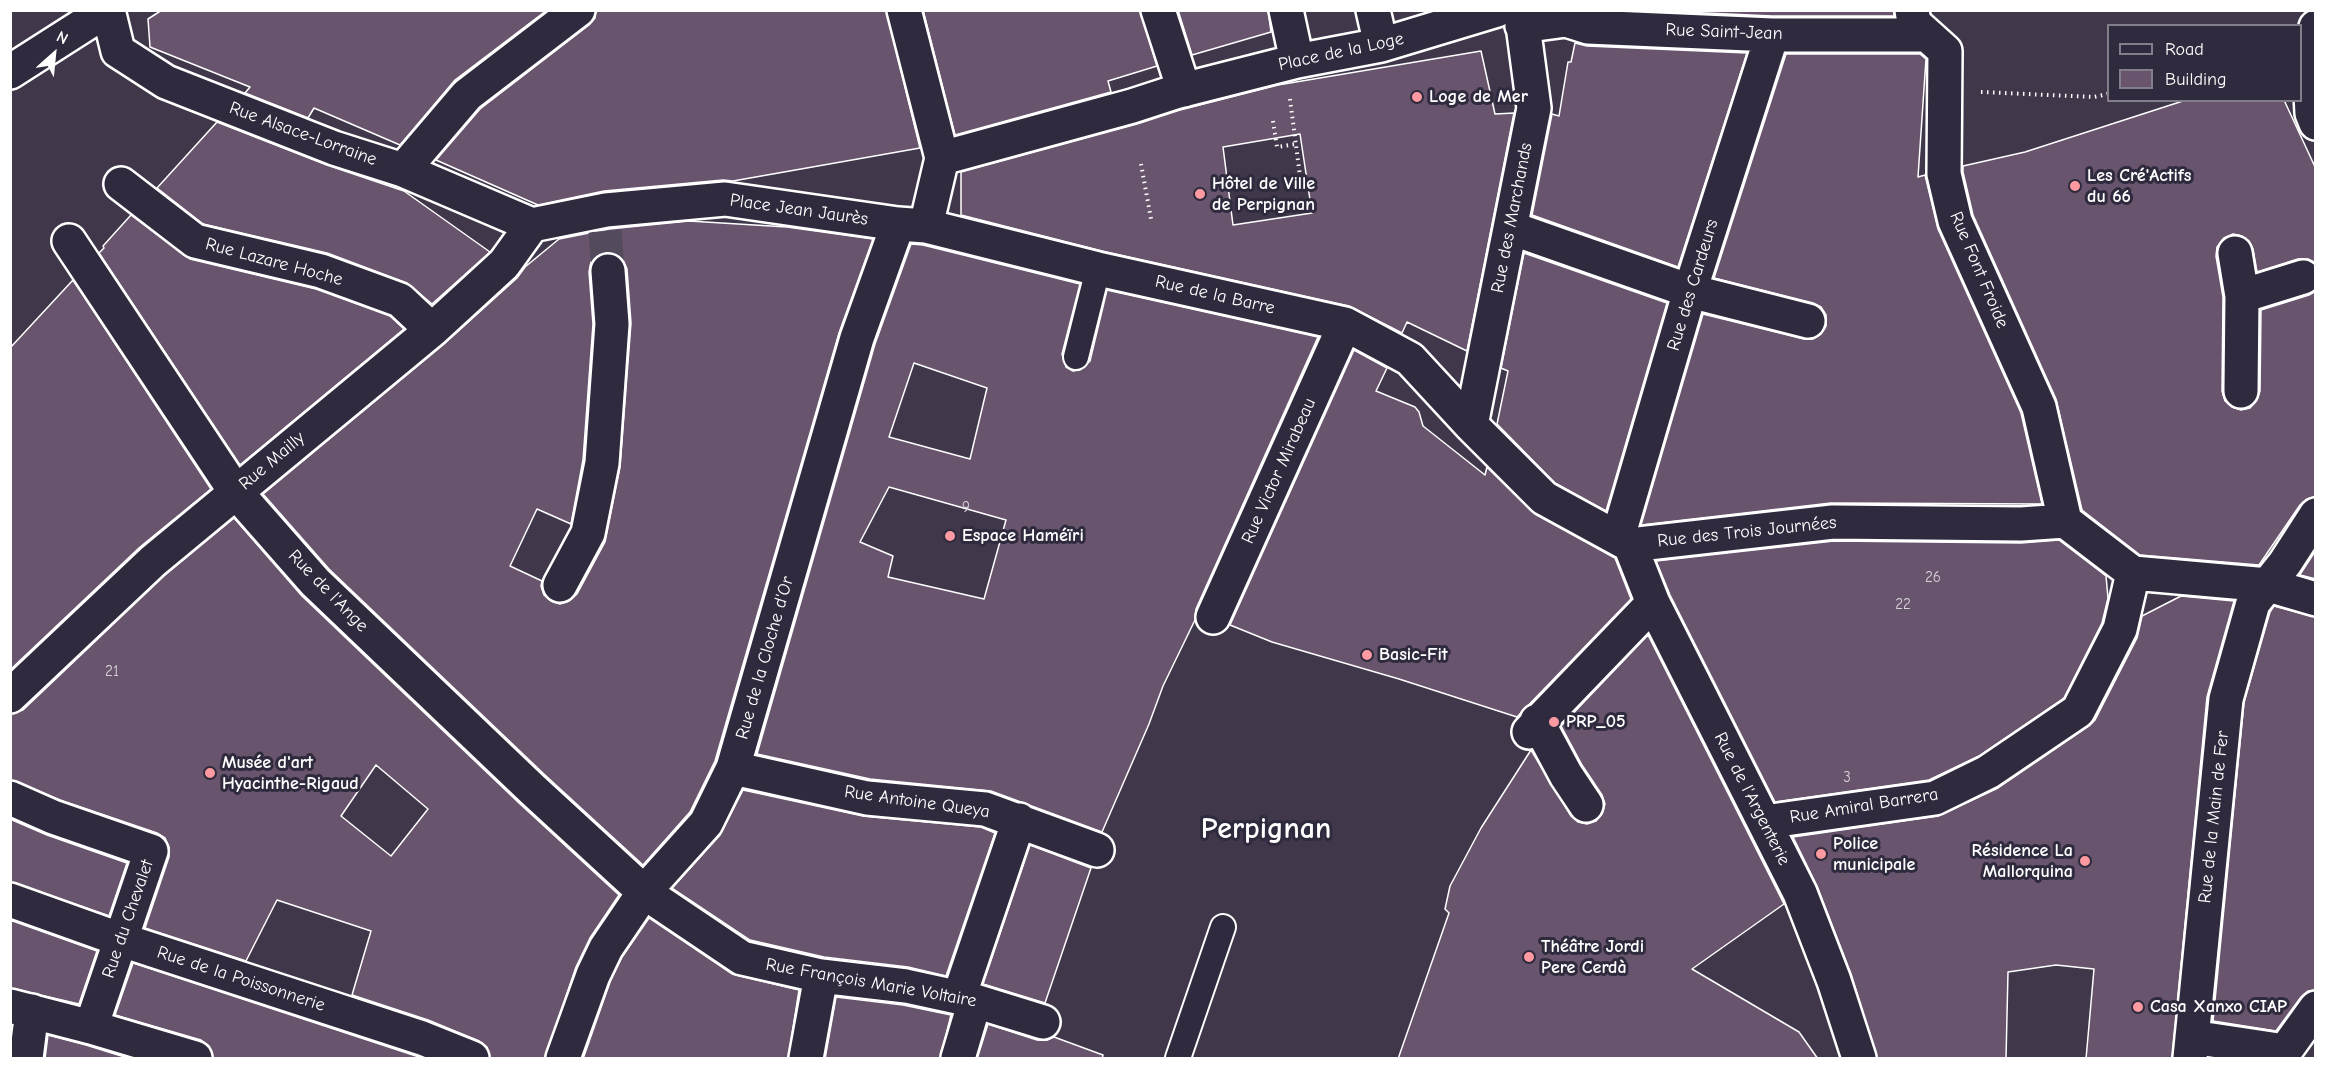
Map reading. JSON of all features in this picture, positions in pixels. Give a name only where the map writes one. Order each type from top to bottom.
[{"type":"street","points":[[10,72],[108,10]]},
{"type":"street","name":"Rue Alsace-Lorraine","points":[[108,10],[118,51],[165,82],[334,148],[403,170],[531,225]]},
{"type":"street","points":[[403,170],[467,95],[578,10]]},
{"type":"street","points":[[904,10],[942,158],[912,225]]},
{"type":"street","points":[[1158,10],[1184,90]]},
{"type":"street","points":[[1286,10],[1296,61]]},
{"type":"street","points":[[1373,10],[1381,45]]},
{"type":"street","name":"Place de la Loge","points":[[942,158],[1296,61],[1513,16]]},
{"type":"street","name":"Rue Saint-Jean","points":[[1513,16],[1566,20],[1588,27],[1772,34],[1918,23]]},
{"type":"street","name":"Rue des Marchands","points":[[1471,425],[1534,108],[1513,16]]},
{"type":"street","name":"Rue Font Froide","points":[[1918,23],[1944,51],[1944,174],[1955,221],[2038,407],[2065,521]]},
{"type":"street","points":[[2316,27],[2309,58],[2312,113],[2316,123]]},
{"type":"street","name":"Rue des Cardeurs","points":[[1624,541],[1690,291],[1772,34]]},
{"type":"street","name":"Rue Lazare Hoche","points":[[121,184],[195,241],[321,271],[400,300],[432,330]]},
{"type":"street","name":"Place Jean Jaurès","points":[[531,225],[606,220],[725,199],[912,225]]},
{"type":"street","name":"Rue Mailly","points":[[10,696],[153,561],[432,330],[504,264],[531,225]]},
{"type":"street","name":"Rue de la Barre","points":[[912,225],[1345,324],[1410,359],[1471,425]]},
{"type":"street","name":"Rue de la Cloche d'Or","points":[[563,1059],[597,966],[606,948],[644,892],[706,823],[733,768],[858,338],[912,225]]},
{"type":"street","points":[[1511,228],[1690,291],[1808,321]]},
{"type":"street","name":"Rue de l'Ange","points":[[69,241],[235,491],[315,582],[532,789],[644,892]]},
{"type":"street","points":[[2235,254],[2242,296],[2241,391]]},
{"type":"street","points":[[560,585],[588,533],[602,463],[612,324],[608,271]]},
{"type":"street","points":[[2242,296],[2303,277]]},
{"type":"street","name":"Rue Victor Mirabeau","points":[[1213,617],[1345,324]]},
{"type":"street","points":[[1471,425],[1544,498],[1624,541]]},
{"type":"street","name":"Rue de la Main de Fer","points":[[2191,1048],[2226,699],[2253,603],[2285,563],[2316,515]]},
{"type":"street","points":[[2065,521],[2133,573],[2268,585],[2316,599]]},
{"type":"street","name":"Rue des Trois Journées","points":[[1624,541],[1833,522],[2021,524],[2065,521]]},
{"type":"street","name":"Rue de l'Argenterie","points":[[1624,541],[1800,893],[1834,981],[1859,1059]]},
{"type":"street","name":"Rue Amiral Barrera","points":[[1764,822],[1935,798],[1988,772],[2078,711],[2120,629],[2133,573]]},
{"type":"street","points":[[1586,805],[1533,727],[1653,603]]},
{"type":"street","name":"Rue Antoine Queya","points":[[733,768],[867,798],[985,809],[1097,850]]},
{"type":"street","name":"Rue du Chevalet","points":[[10,798],[53,817],[151,851],[119,939],[91,1027]]},
{"type":"street","points":[[958,1059],[967,999],[1019,820]]},
{"type":"street","name":"Rue François Marie Voltaire","points":[[644,892],[742,958],[821,976],[906,986],[967,999],[1043,1022]]},
{"type":"street","name":"Rue de la Poissonnerie","points":[[10,900],[119,939],[422,1038],[472,1059]]},
{"type":"street","points":[[806,1059],[821,976]]},
{"type":"street","points":[[26,1059],[21,1008],[91,1027],[184,1057]]},
{"type":"street","points":[[2191,1048],[2285,1051],[2316,1008]]},
{"type":"lane","points":[[1076,357],[1098,269]]},
{"type":"lane","points":[[1178,1059],[1222,927]]},
{"type":"path","points":[[1296,61],[1289,83],[1300,176]]},
{"type":"path","points":[[1944,90],[2094,97],[2107,94]]},
{"type":"path","points":[[1273,121],[1277,147],[1296,144]]},
{"type":"path","points":[[1141,164],[1151,219]]},
{"type":"building","points":[[162,10],[547,10],[455,80],[400,145],[314,108],[308,118],[245,93],[250,87],[150,47],[148,19]]},
{"type":"building","points":[[596,10],[886,10],[920,148],[733,181],[604,191],[538,205],[436,160],[480,109],[589,25],[595,18]]},
{"type":"building","points":[[923,10],[1140,10],[1157,66],[1108,81],[1111,92],[955,135]]},
{"type":"building","points":[[1178,10],[1268,10],[1271,32],[1192,55]]},
{"type":"building","points":[[1640,10],[1894,10],[1894,16],[1772,16]]},
{"type":"building","points":[[1575,43],[1587,46],[1747,53],[1678,267],[1532,215],[1552,114],[1559,116],[1568,62],[1571,62]]},
{"type":"building","points":[[1481,51],[1495,114],[1514,113],[1467,351],[1407,322],[1402,333],[1349,306],[1102,251],[961,215],[961,172],[1180,110],[1278,85]],"holes":[[[1300,134],[1312,213],[1233,225],[1223,147]]]},
{"type":"building","points":[[1786,54],[1920,54],[1926,59],[1918,177],[1925,175],[1938,229],[2021,413],[2042,504],[1831,503],[1641,525],[1703,314],[1804,339],[1813,339],[1821,334],[1826,326],[1826,315],[1821,307],[1813,303],[1714,278]]},
{"type":"building","points":[[2180,102],[2285,102],[2316,169],[2316,263],[2308,259],[2298,259],[2257,272],[2253,249],[2249,241],[2233,234],[2224,238],[2217,247],[2216,256],[2223,297],[2222,391],[2225,401],[2232,407],[2241,410],[2250,408],[2257,400],[2260,391],[2261,310],[2316,291],[2316,496],[2300,505],[2259,565],[2140,555],[2082,510],[2056,399],[1973,215],[1963,172],[1963,166],[2025,152]]},
{"type":"building","points":[[217,122],[327,165],[404,191],[490,252],[432,304],[407,283],[327,253],[203,224],[157,188]]},
{"type":"building","points":[[131,215],[190,259],[316,289],[390,316],[404,329],[240,465],[99,253]]},
{"type":"building","points":[[689,221],[787,227],[873,239],[839,333],[715,761],[690,812],[643,865],[329,569],[263,494],[444,344],[517,278],[525,267],[559,239],[609,229]],"holes":[[[607,252],[616,254],[623,260],[627,269],[631,323],[620,467],[605,542],[577,594],[569,601],[560,604],[544,595],[542,581],[510,566],[537,509],[571,524],[583,460],[593,324],[589,272],[591,262],[597,256]]]},
{"type":"building","points":[[911,244],[1080,284],[1062,354],[1066,367],[1073,371],[1080,370],[1090,361],[1107,290],[1318,337],[1196,609],[1195,620],[1163,686],[1102,832],[991,791],[870,779],[757,754],[875,344]],"holes":[[[914,363],[987,388],[970,459],[889,437]],[[889,487],[1006,520],[984,599],[888,577],[893,556],[860,542]]]},
{"type":"building","points":[[1524,253],[1667,303],[1606,511],[1555,483],[1497,424],[1508,371],[1501,368]]},
{"type":"building","points":[[73,280],[211,489],[140,547],[10,670],[10,348]]},
{"type":"building","points":[[1354,350],[1387,368],[1376,391],[1415,407],[1423,426],[1485,475],[1487,467],[1535,514],[1615,558],[1631,599],[1517,717],[1272,642],[1230,625]]},
{"type":"building","points":[[234,518],[302,596],[619,895],[590,938],[576,967],[545,1059],[490,1059],[487,1047],[479,1041],[428,1020],[352,995],[371,931],[277,900],[246,961],[145,928],[169,857],[169,847],[165,838],[157,833],[60,800],[10,780],[10,714],[23,710],[165,575]],"holes":[[[376,765],[428,809],[391,856],[341,816]]]},
{"type":"building","points":[[2059,540],[2106,576],[2108,598],[2102,623],[2064,698],[1979,756],[1929,780],[1775,802],[1670,595],[1656,561],[1834,541],[2021,543]]},
{"type":"building","points":[[2316,550],[2316,579],[2300,575],[2301,573]]},
{"type":"building","points":[[2181,596],[2234,601],[2207,697],[2172,1059],[2086,1059],[2094,969],[2056,965],[2008,972],[2006,1059],[1877,1059],[1851,974],[1817,886],[1793,837],[1938,816],[1998,788],[2095,720],[2137,638],[2142,616]]},
{"type":"building","points":[[2274,606],[2316,617],[2316,990],[2308,991],[2301,997],[2276,1031],[2213,1021],[2244,702],[2270,612]]},
{"type":"building","points":[[1648,635],[1784,904],[1692,969],[1799,1032],[1818,1059],[1398,1059],[1449,913],[1445,909],[1450,886],[1481,828],[1531,750],[1571,816],[1578,822],[1587,824],[1596,821],[1602,814],[1605,804],[1602,795],[1582,765],[1561,726]]},
{"type":"building","points":[[743,790],[863,816],[981,827],[995,833],[946,976],[908,967],[824,957],[750,940],[672,888],[720,835]]},
{"type":"building","points":[[10,819],[47,835],[127,863],[109,916],[10,882]]},
{"type":"building","points":[[1030,845],[1091,868],[1045,1003],[983,984]]},
{"type":"building","points":[[649,918],[732,974],[799,990],[788,1059],[583,1059],[610,982],[622,957]]},
{"type":"building","points":[[10,920],[97,951],[79,1004],[10,988]]},
{"type":"building","points":[[133,963],[423,1059],[213,1059],[209,1046],[201,1040],[115,1015]]},
{"type":"building","points":[[836,997],[903,1005],[951,1015],[940,1059],[825,1059]]},
{"type":"building","points":[[988,1024],[1037,1040],[1054,1037],[1103,1055],[1102,1059],[977,1059]]},
{"type":"building","points":[[48,1035],[86,1045],[131,1059],[45,1059]]},
{"type":"tunnel","points":[[605,231],[608,271]]},
{"type":"place","name":"Loge de Mer","points":[[1417,97]]},
{"type":"place","name":"Les Cré'Actifs du 66","points":[[2075,186]]},
{"type":"place","name":"Hôtel de Ville de Perpignan","points":[[1200,194]]},
{"type":"place","name":"Espace Haméïri","points":[[950,536]]},
{"type":"place","name":"Basic-Fit","points":[[1367,655]]},
{"type":"place","name":"PRP_05","points":[[1554,722]]},
{"type":"place","name":"Musée d'art Hyacinthe-Rigaud","points":[[210,773]]},
{"type":"place","name":"Police municipale","points":[[1821,854]]},
{"type":"place","name":"Résidence La Mallorquina","points":[[2085,861]]},
{"type":"place","name":"Théâtre Jordi Pere Cerdà","points":[[1529,957]]},
{"type":"place","name":"Casa Xanxo CIAP","points":[[2138,1007]]},
{"type":"district","name":"Perpignan","points":[[1266,830]]}]
